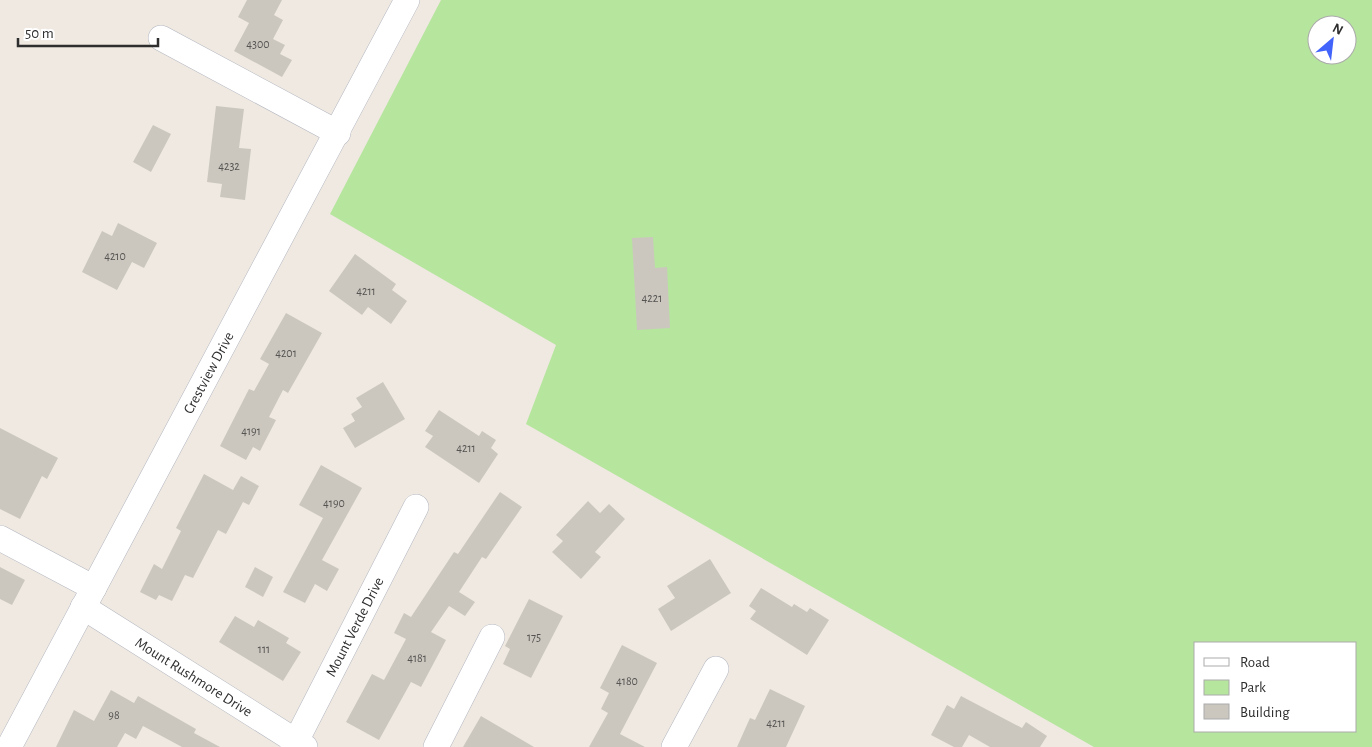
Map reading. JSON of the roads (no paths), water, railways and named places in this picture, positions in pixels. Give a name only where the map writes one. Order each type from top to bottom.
[{"type":"street","name":"Crestview Drive","points":[[9,747],[338,133],[407,0]]},
{"type":"street","points":[[162,38],[338,133]]},
{"type":"street","name":"Mount Verde Drive","points":[[298,745],[416,507]]},
{"type":"street","name":"Mount Rushmore Drive","points":[[0,538],[298,745]]},
{"type":"street","points":[[436,747],[492,636]]},
{"type":"street","points":[[674,747],[716,669]]}]
